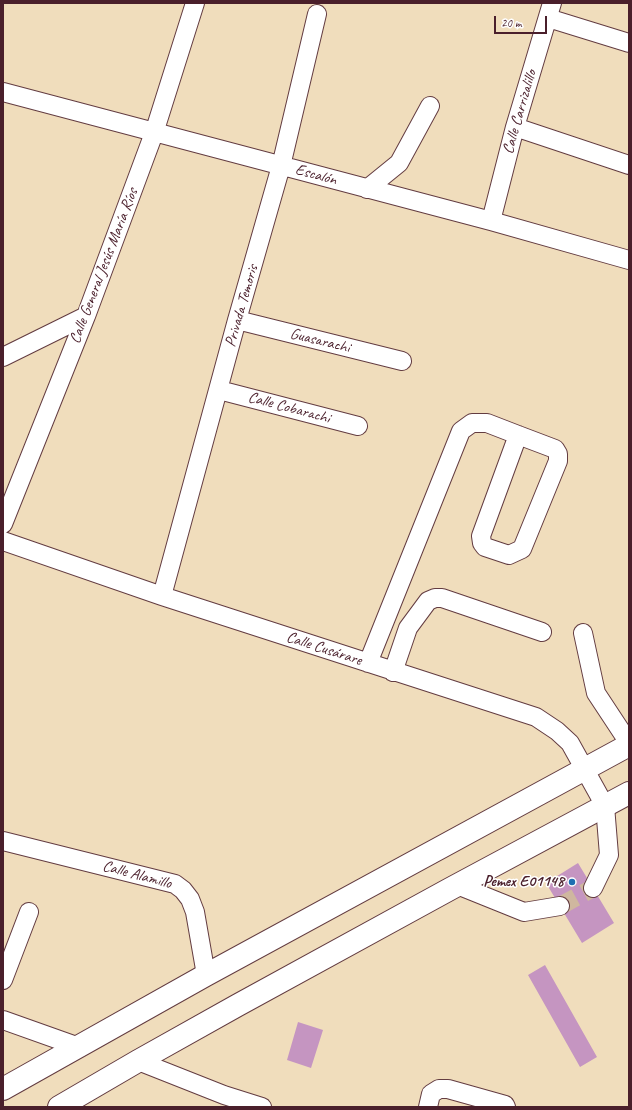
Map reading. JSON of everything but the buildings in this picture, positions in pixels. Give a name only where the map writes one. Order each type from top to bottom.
[{"type":"main road","points":[[3,1089],[206,975],[584,770],[629,744]]},
{"type":"main road","points":[[64,1106],[138,1061],[457,885],[629,793]]},
{"type":"street","name":"Calle General Jesús María Ríos","points":[[3,524],[86,316],[154,133],[195,3]]},
{"type":"street","points":[[550,11],[629,42]]},
{"type":"street","name":"Calle Carrizalillo","points":[[491,221],[515,127],[550,11]]},
{"type":"street","name":"Privada Temoris","points":[[162,596],[237,320],[281,166],[317,14]]},
{"type":"street","name":"Escalón","points":[[3,92],[491,221],[629,260]]},
{"type":"street","points":[[367,189],[399,164],[430,106]]},
{"type":"street","points":[[515,127],[629,165]]},
{"type":"street","points":[[3,357],[86,316]]},
{"type":"street","name":"Guasarachi","points":[[237,320],[402,361]]},
{"type":"street","name":"Calle Cobarachi","points":[[219,390],[358,426]]},
{"type":"street","points":[[368,663],[384,619],[461,431],[472,423],[487,423],[555,449],[558,454],[558,461],[522,548],[509,555],[485,547],[482,543],[481,536],[518,435]]},
{"type":"street","name":"Calle Cusárare","points":[[3,541],[162,596],[393,672],[536,717],[558,731],[570,743],[605,806]]},
{"type":"street","points":[[393,672],[408,628],[428,601],[435,598],[442,598],[542,632]]},
{"type":"street","points":[[384,619],[408,628]]},
{"type":"street","points":[[583,634],[596,693],[629,744]]},
{"type":"street","points":[[593,888],[609,854],[605,806]]},
{"type":"street","name":"Calle Alamillo","points":[[3,840],[175,884],[183,890],[190,899],[195,912],[206,975]]},
{"type":"street","points":[[457,885],[524,912],[560,906]]},
{"type":"street","points":[[3,980],[29,912]]},
{"type":"street","points":[[3,1020],[79,1047]]},
{"type":"street","points":[[138,1061],[224,1095],[262,1107]]},
{"type":"street","points":[[428,1107],[431,1094],[439,1089],[448,1089],[505,1105],[506,1107]]},
{"type":"tunnel","points":[[560,906],[593,888]]},
{"type":"place","name":"Pemex E01148","points":[[572,882]]}]
